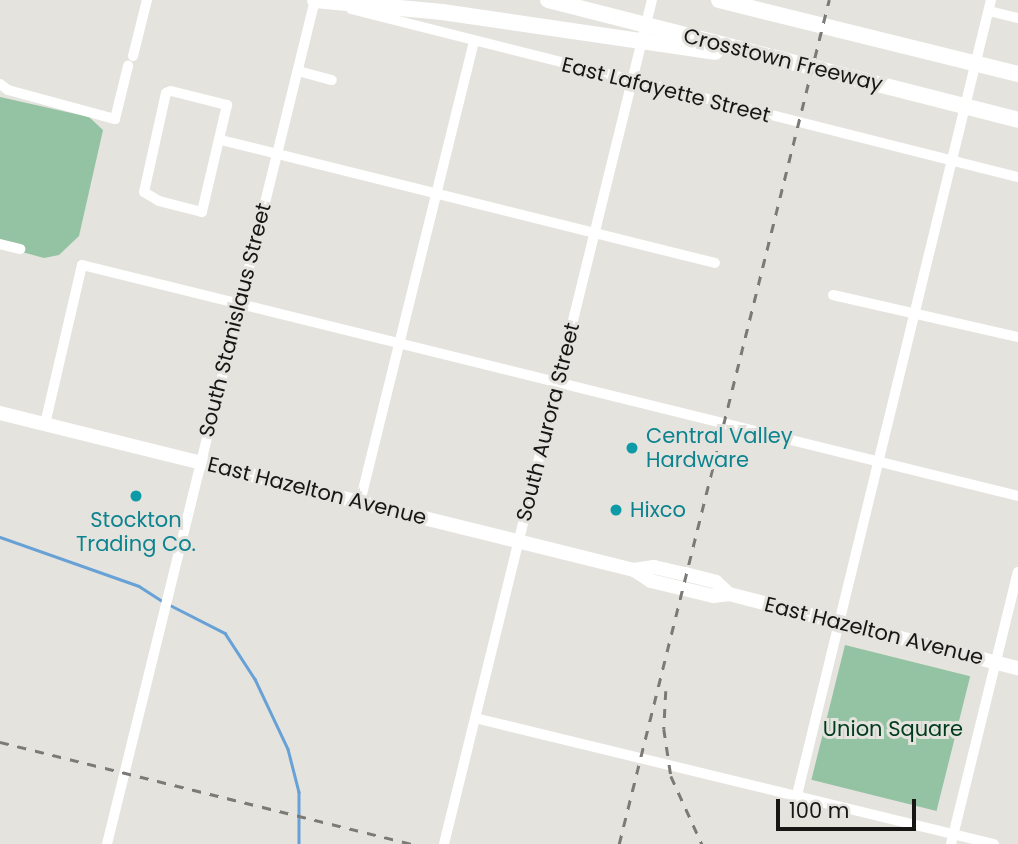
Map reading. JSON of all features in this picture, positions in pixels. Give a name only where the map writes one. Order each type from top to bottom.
[{"type":"highway","points":[[315,0],[499,21],[780,60]]},
{"type":"highway","name":"Crosstown Freeway","points":[[548,0],[1018,120]]},
{"type":"highway","name":"Crosstown Freeway","points":[[719,0],[1013,73]]},
{"type":"highway","points":[[758,0],[831,27]]},
{"type":"main road","name":"East Hazelton Avenue","points":[[0,413],[635,570],[654,567],[716,582],[729,594],[1018,668]]},
{"type":"street","points":[[0,84],[15,92],[115,119],[147,0]]},
{"type":"street","name":"East Lafayette Street","points":[[315,0],[632,82],[1018,177]]},
{"type":"street","name":"South Stanislaus Street","points":[[107,844],[315,0]]},
{"type":"street","name":"South Aurora Street","points":[[444,844],[652,0]]},
{"type":"street","points":[[797,795],[990,5],[1018,18]]},
{"type":"street","points":[[360,502],[474,41]]},
{"type":"street","points":[[298,71],[332,80]]},
{"type":"street","points":[[166,93],[227,105],[221,140],[202,212],[159,201],[144,192],[166,93]]},
{"type":"street","points":[[221,140],[715,263]]},
{"type":"street","points":[[0,244],[20,249]]},
{"type":"street","points":[[45,424],[82,265],[1018,496]]},
{"type":"street","points":[[833,295],[1018,337]]},
{"type":"street","points":[[952,839],[1018,572]]},
{"type":"street","points":[[475,718],[797,795],[952,839],[994,844]]},
{"type":"green space","points":[[0,97],[89,117],[103,130],[79,236],[59,255],[44,258],[0,246]]},
{"type":"green space","name":"Union Square","points":[[845,645],[970,676],[937,811],[811,780]]},
{"type":"waterway","points":[[0,537],[139,586],[164,602]]},
{"type":"waterway","points":[[170,605],[225,633],[255,679],[288,749],[299,792],[299,844]]},
{"type":"railway","points":[[619,844],[829,0]]},
{"type":"railway","points":[[666,691],[664,729],[671,776],[702,844]]},
{"type":"railway","points":[[0,742],[412,844]]},
{"type":"place","name":"Central Valley Hardware","points":[[632,448]]},
{"type":"place","name":"Stockton Trading Co.","points":[[136,496]]},
{"type":"place","name":"Hixco","points":[[616,510]]}]
